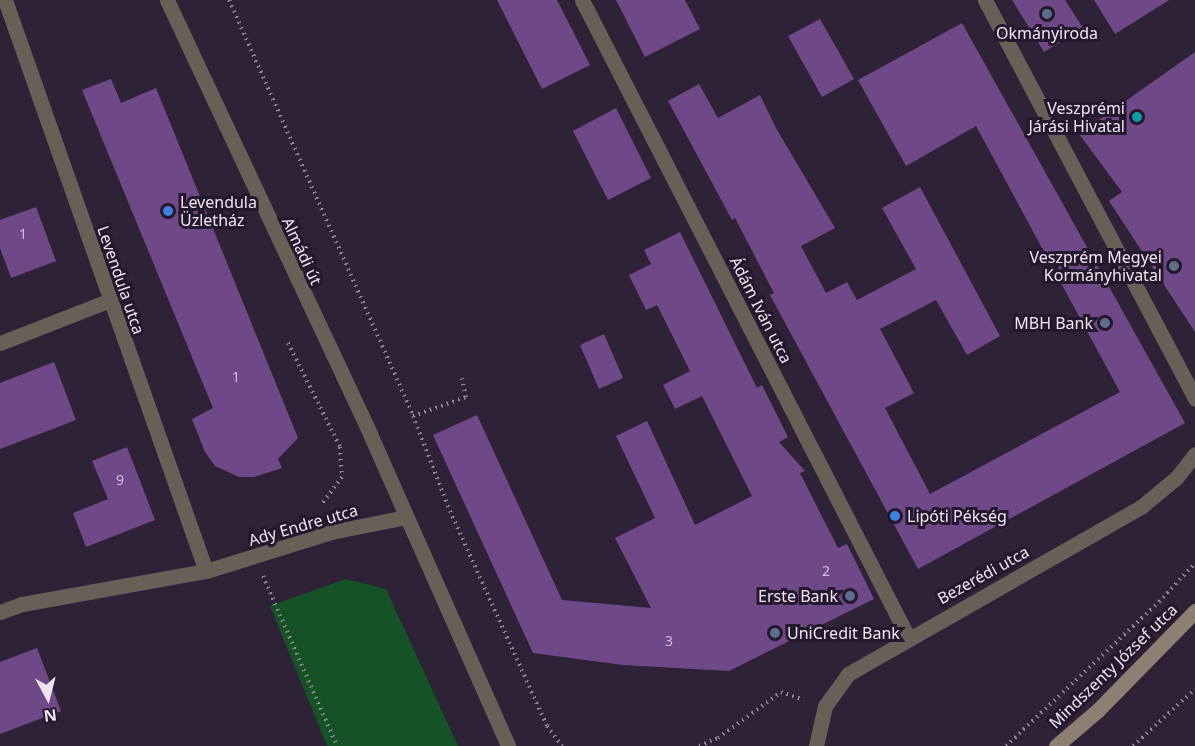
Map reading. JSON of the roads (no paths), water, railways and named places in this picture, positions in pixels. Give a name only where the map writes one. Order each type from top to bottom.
[{"type":"main road","name":"Mindszenty József utca","points":[[1056,746],[1098,710],[1195,611]]},
{"type":"street","name":"Levendula utca","points":[[5,0],[108,301],[206,571]]},
{"type":"street","name":"Almádi út","points":[[167,0],[406,517]]},
{"type":"street","name":"Ádám Iván utca","points":[[582,0],[908,637]]},
{"type":"street","points":[[985,0],[1195,399]]},
{"type":"street","points":[[0,343],[108,301]]},
{"type":"street","name":"Bezerédi utca","points":[[816,746],[825,706],[848,674],[908,637],[1141,507],[1178,477],[1195,454]]},
{"type":"street","points":[[406,517],[508,746]]},
{"type":"street","name":"Ady Endre utca","points":[[0,612],[22,604],[206,571],[255,558],[331,532],[406,517]]},
{"type":"place","name":"Okmányiroda","points":[[1047,14]]},
{"type":"place","name":"Veszprémi Járási Hivatal","points":[[1137,117]]},
{"type":"place","name":"Levendula Üzletház","points":[[168,211]]},
{"type":"place","name":"Veszprém Megyei Kormányhivatal","points":[[1174,266]]},
{"type":"place","name":"MBH Bank","points":[[1105,323]]},
{"type":"place","name":"Lipóti Pékség","points":[[895,516]]},
{"type":"place","name":"Erste Bank","points":[[850,596]]},
{"type":"place","name":"UniCredit Bank","points":[[775,633]]}]
